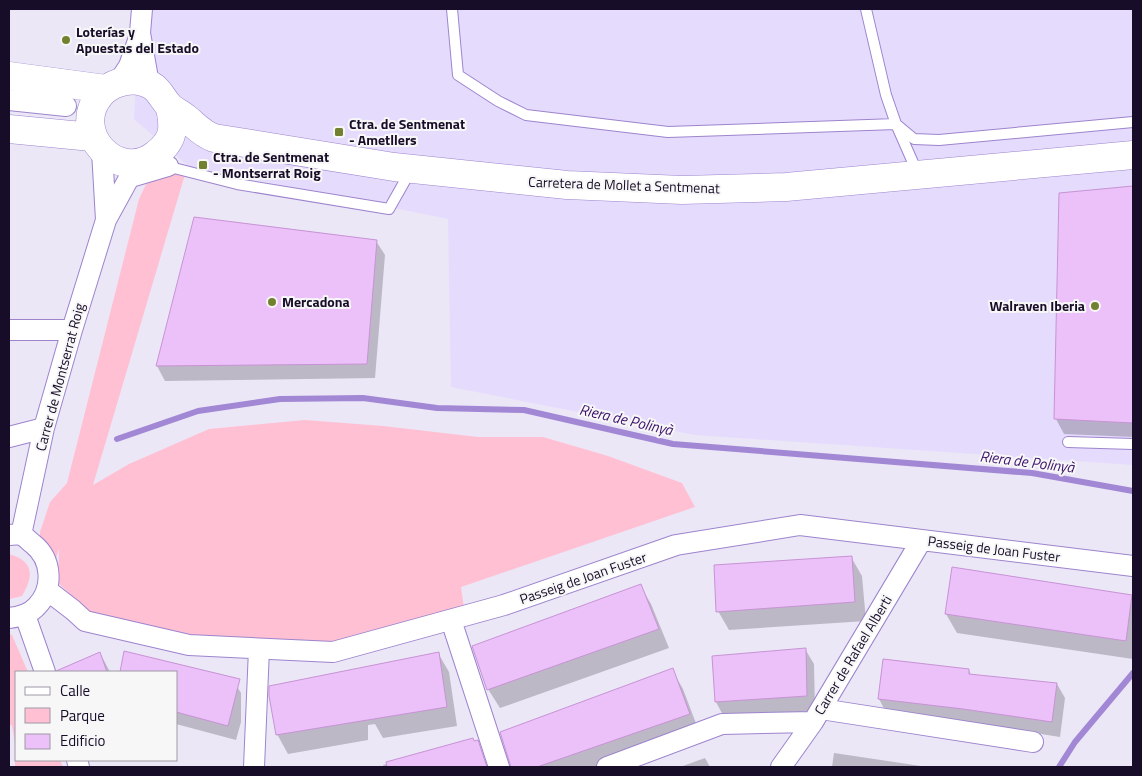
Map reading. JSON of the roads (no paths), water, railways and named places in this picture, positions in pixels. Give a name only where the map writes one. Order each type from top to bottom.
[{"type":"street","points":[[97,144],[90,125],[91,110],[96,100],[112,86],[129,66],[140,33],[142,9]]},
{"type":"street","points":[[140,33],[149,84]]},
{"type":"street","points":[[9,76],[112,86],[137,81],[149,84],[160,91],[170,107],[206,135],[151,162],[133,164],[119,162],[97,144],[9,129]]},
{"type":"street","points":[[9,100],[66,106]]},
{"type":"street","points":[[151,162],[171,136],[173,128],[170,107]]},
{"type":"street","name":"Carretera de Mollet a Sentmenat","points":[[206,135],[242,143],[412,169],[567,185],[682,190],[786,187],[1133,155]]},
{"type":"street","name":"Carrer de Montserrat Roig","points":[[97,144],[106,220]]},
{"type":"street","name":"Carrer de Montserrat Roig","points":[[15,535],[72,330],[106,220],[151,162]]},
{"type":"street","points":[[9,330],[72,330]]},
{"type":"street","points":[[9,437],[44,428]]},
{"type":"street","name":"Passeig de Joan Fuster","points":[[47,590],[85,621],[188,645],[333,652],[504,605],[676,545],[800,525],[1133,566]]},
{"type":"street","points":[[15,535],[39,549],[47,562],[50,576],[47,590],[37,606],[17,616],[45,671]]},
{"type":"street","name":"Carrer de Rafael Alberti","points":[[781,767],[817,716],[922,541]]},
{"type":"street","points":[[451,620],[499,767]]},
{"type":"street","points":[[254,767],[259,649]]},
{"type":"street","points":[[607,767],[722,724],[817,716],[1033,742]]},
{"type":"lane","points":[[452,9],[458,75],[498,101],[526,115],[668,132],[896,124],[914,139],[939,140],[1133,122]]},
{"type":"lane","points":[[866,9],[886,95],[896,124],[919,175]]},
{"type":"lane","points":[[151,162],[237,184],[389,210],[412,169]]},
{"type":"lane","points":[[1068,442],[1133,444]]},
{"type":"waterway","name":"Riera de Polinyà","points":[[117,439],[198,411],[280,399],[363,398],[437,408],[524,410],[673,444],[1032,473],[1133,491]]},
{"type":"waterway","points":[[1059,767],[1075,742],[1133,673]]},
{"type":"place","name":"Loterías y Apuestas del Estado","points":[[66,40]]},
{"type":"place","name":"Ctra. de Sentmenat - Ametllers","points":[[339,132]]},
{"type":"place","name":"Ctra. de Sentmenat - Montserrat Roig","points":[[203,165]]},
{"type":"place","name":"Mercadona","points":[[272,302]]},
{"type":"place","name":"Walraven Iberia","points":[[1095,306]]}]
